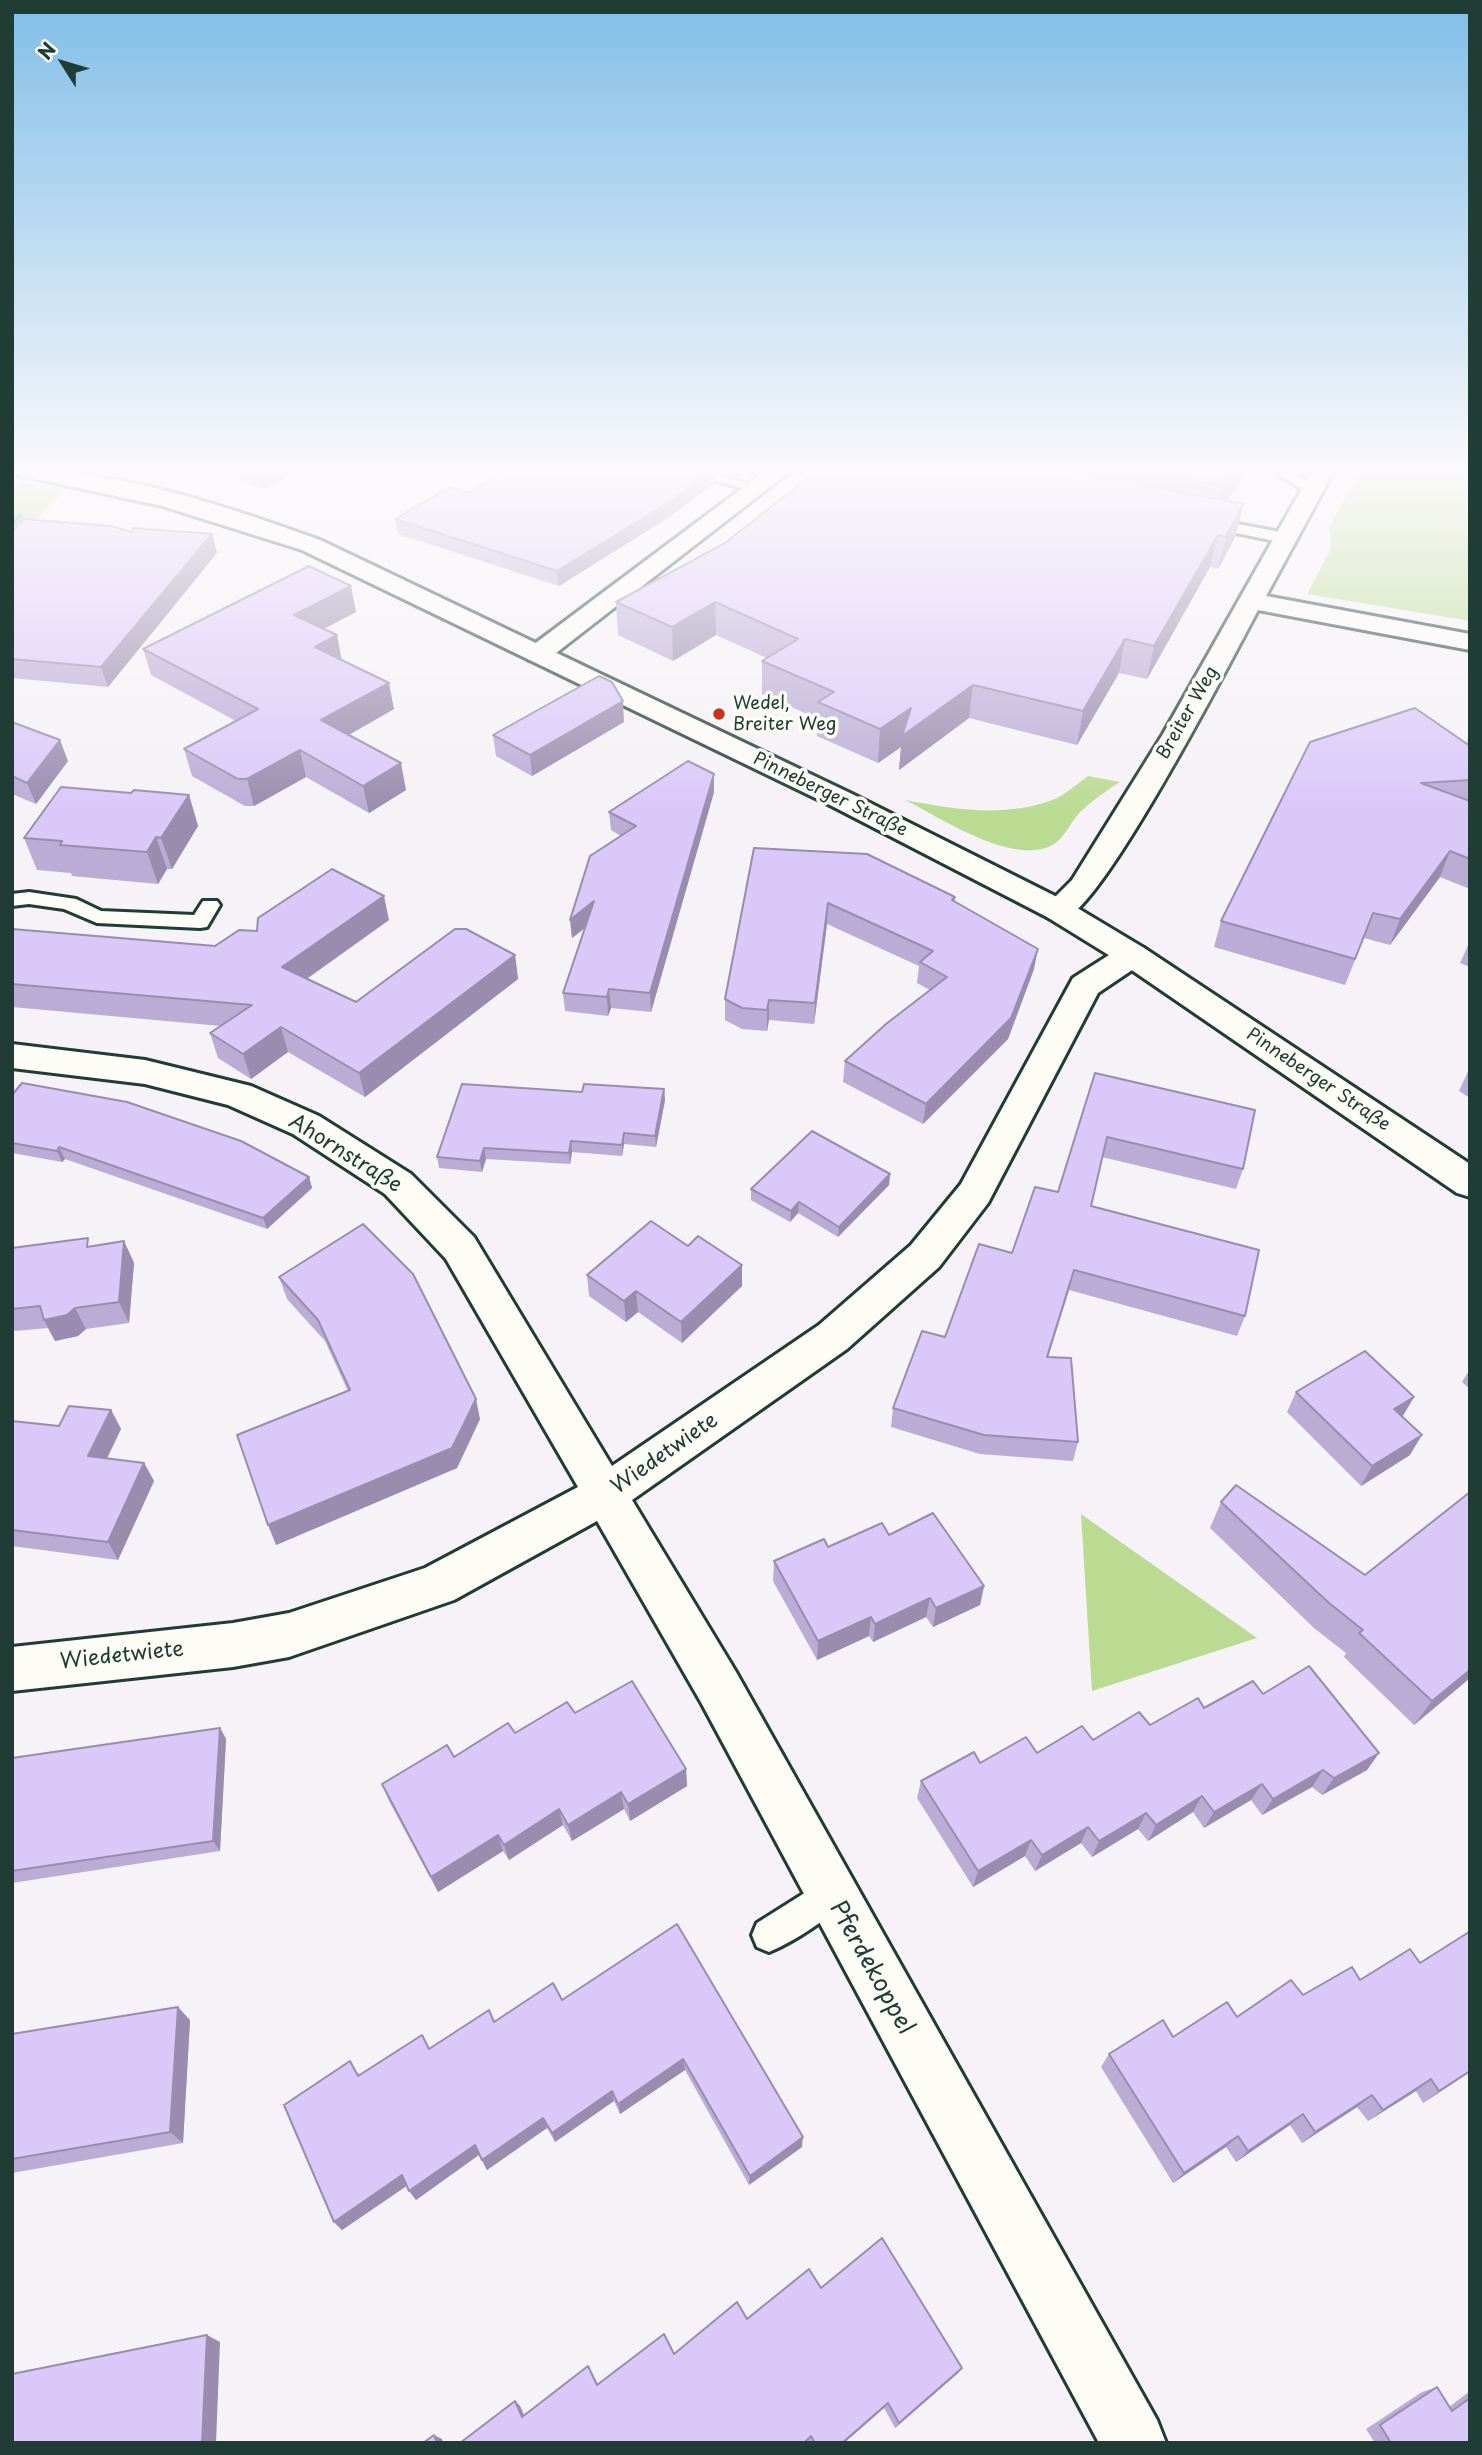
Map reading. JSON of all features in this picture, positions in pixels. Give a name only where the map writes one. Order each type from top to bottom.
[{"type":"street","name":"Pinneberger Straße","points":[[391,584],[971,863],[1058,910],[1132,955],[1470,1182]]},
{"type":"street","points":[[538,654],[630,584]]},
{"type":"street","name":"Breiter Weg","points":[[1058,910],[1084,886],[1100,861],[1177,734],[1260,584]]},
{"type":"street","points":[[1250,601],[1470,642]]},
{"type":"street","name":"Wiedetwiete","points":[[12,1669],[233,1645],[289,1635],[438,1586],[604,1495],[833,1337],[925,1256],[975,1193],[1085,986],[1132,955]]},
{"type":"street","name":"Ahornstraße","points":[[12,1056],[145,1072],[237,1095],[306,1125],[398,1184],[460,1248],[604,1495]]},
{"type":"street","name":"Pferdekoppel","points":[[604,1495],[719,1688],[1133,2443]]},
{"type":"lane","points":[[12,900],[29,898],[69,903],[97,918],[200,922],[210,905]]},
{"type":"lane","points":[[769,1935],[830,1894]]},
{"type":"green space","points":[[1313,584],[1470,584],[1470,621],[1307,594]]},
{"type":"green space","points":[[1088,776],[1120,782],[1081,811],[1058,841],[1038,850],[1019,850],[978,838],[905,800],[960,809],[1016,809],[1057,798]]},
{"type":"green space","points":[[1081,1514],[1257,1638],[1092,1691]]},
{"type":"building","points":[[12,584],[171,584],[101,667],[12,659]]},
{"type":"building","points":[[274,584],[346,584],[351,586],[294,615],[337,635],[315,647],[389,683],[321,720],[401,763],[363,786],[300,750],[247,779],[238,779],[184,749],[258,709],[143,649]]},
{"type":"building","points":[[650,584],[1190,584],[1154,646],[1125,639],[1083,711],[973,685],[902,736],[911,708],[880,729],[818,702],[834,692],[762,661],[798,639],[715,602],[672,627],[616,602]]},
{"type":"building","points":[[599,676],[612,682],[623,701],[530,755],[493,735]]},
{"type":"building","points":[[1415,708],[1470,746],[1470,780],[1421,783],[1470,801],[1470,859],[1450,851],[1400,919],[1373,913],[1355,959],[1221,921],[1310,742]]},
{"type":"building","points":[[12,722],[60,740],[27,783],[12,776]]},
{"type":"building","points":[[688,761],[714,774],[650,993],[609,989],[607,997],[563,993],[594,901],[570,920],[590,856],[636,826],[609,812]]},
{"type":"building","points":[[61,787],[189,795],[161,838],[156,837],[147,852],[60,845],[62,841],[24,838]]},
{"type":"building","points":[[754,848],[867,854],[955,897],[952,900],[1038,949],[1011,1018],[926,1104],[845,1061],[886,1024],[947,977],[920,962],[933,951],[828,903],[815,1003],[769,1000],[767,1010],[742,1008],[725,999]]},
{"type":"building","points":[[332,869],[384,896],[282,967],[356,1002],[455,929],[466,929],[515,955],[359,1073],[281,1027],[243,1054],[210,1033],[252,1005],[12,984],[12,929],[215,946],[239,930],[257,931],[258,918]]},
{"type":"building","points":[[1095,1073],[1255,1110],[1243,1169],[1107,1137],[1091,1206],[1259,1250],[1245,1316],[1074,1270],[1047,1357],[1071,1358],[1078,1442],[984,1435],[893,1408],[922,1331],[945,1337],[979,1244],[1012,1253],[1035,1187],[1058,1192]]},
{"type":"building","points":[[22,1083],[127,1102],[241,1141],[309,1177],[263,1218],[59,1147],[57,1151],[12,1143],[12,1095]]},
{"type":"building","points":[[462,1084],[582,1092],[584,1084],[664,1089],[655,1136],[624,1133],[622,1145],[571,1141],[569,1153],[484,1148],[480,1161],[437,1157]]},
{"type":"building","points":[[812,1131],[890,1174],[839,1227],[799,1202],[791,1211],[751,1189]]},
{"type":"building","points":[[651,1221],[688,1246],[698,1236],[742,1265],[681,1322],[636,1291],[624,1301],[587,1275]]},
{"type":"building","points":[[363,1224],[413,1274],[476,1399],[452,1448],[268,1525],[237,1435],[350,1390],[318,1320],[279,1277]]},
{"type":"building","points":[[88,1238],[87,1247],[124,1241],[119,1302],[75,1308],[67,1315],[44,1320],[40,1306],[12,1309],[12,1248]]},
{"type":"building","points":[[1365,1351],[1414,1397],[1394,1409],[1422,1435],[1372,1466],[1296,1392]]},
{"type":"building","points":[[69,1406],[111,1410],[88,1456],[144,1463],[108,1542],[12,1530],[12,1421],[59,1426]]},
{"type":"building","points":[[1236,1485],[1365,1575],[1470,1492],[1470,1670],[1432,1701],[1359,1633],[1363,1630],[1329,1603],[1221,1502]]},
{"type":"building","points":[[933,1513],[984,1586],[936,1608],[930,1598],[875,1624],[871,1617],[818,1641],[774,1561],[824,1539],[828,1547],[882,1523],[889,1535]]},
{"type":"building","points":[[1309,1666],[1379,1753],[1334,1778],[1323,1770],[1273,1799],[1262,1784],[1214,1812],[1202,1796],[1156,1825],[1146,1813],[1099,1841],[1088,1827],[1042,1855],[1031,1840],[978,1871],[921,1781],[974,1752],[980,1763],[1026,1737],[1037,1753],[1082,1726],[1093,1740],[1139,1712],[1150,1725],[1198,1698],[1204,1708],[1253,1681],[1263,1694]]},
{"type":"building","points":[[632,1681],[686,1769],[628,1804],[621,1792],[568,1825],[559,1809],[504,1845],[498,1835],[431,1877],[382,1784],[447,1745],[454,1757],[508,1723],[515,1733],[567,1702],[575,1713]]},
{"type":"building","points":[[220,1728],[213,1841],[12,1871],[12,1758]]},
{"type":"building","points":[[677,1924],[803,2137],[750,2176],[683,2059],[618,2104],[612,2091],[552,2133],[543,2118],[482,2160],[475,2145],[409,2191],[402,2175],[334,2222],[284,2105],[350,2061],[358,2076],[422,2035],[429,2049],[489,2010],[494,2022],[553,1983],[562,2000]]},
{"type":"building","points":[[1469,1932],[1470,2071],[1439,2091],[1431,2079],[1383,2110],[1372,2095],[1315,2132],[1303,2114],[1248,2151],[1238,2136],[1184,2173],[1109,2054],[1163,2020],[1173,2037],[1227,2002],[1237,2017],[1291,1980],[1303,1995],[1352,1967],[1360,1980],[1410,1949],[1420,1963]]},
{"type":"building","points":[[178,2007],[170,2132],[12,2159],[12,2034]]},
{"type":"building","points":[[882,2238],[962,2368],[899,2423],[888,2403],[842,2443],[815,2443],[811,2436],[804,2443],[460,2443],[515,2401],[522,2417],[588,2366],[597,2385],[664,2334],[674,2354],[737,2302],[747,2319],[809,2269],[821,2288]]},
{"type":"building","points":[[207,2335],[202,2443],[12,2443],[12,2374]]},
{"type":"building","points":[[1437,2387],[1452,2411],[1470,2398],[1470,2443],[1391,2443],[1380,2425]]},
{"type":"building","points":[[434,2435],[437,2443],[423,2443]]},
{"type":"place","name":"Wedel, Breiter Weg","points":[[719,714]]}]
